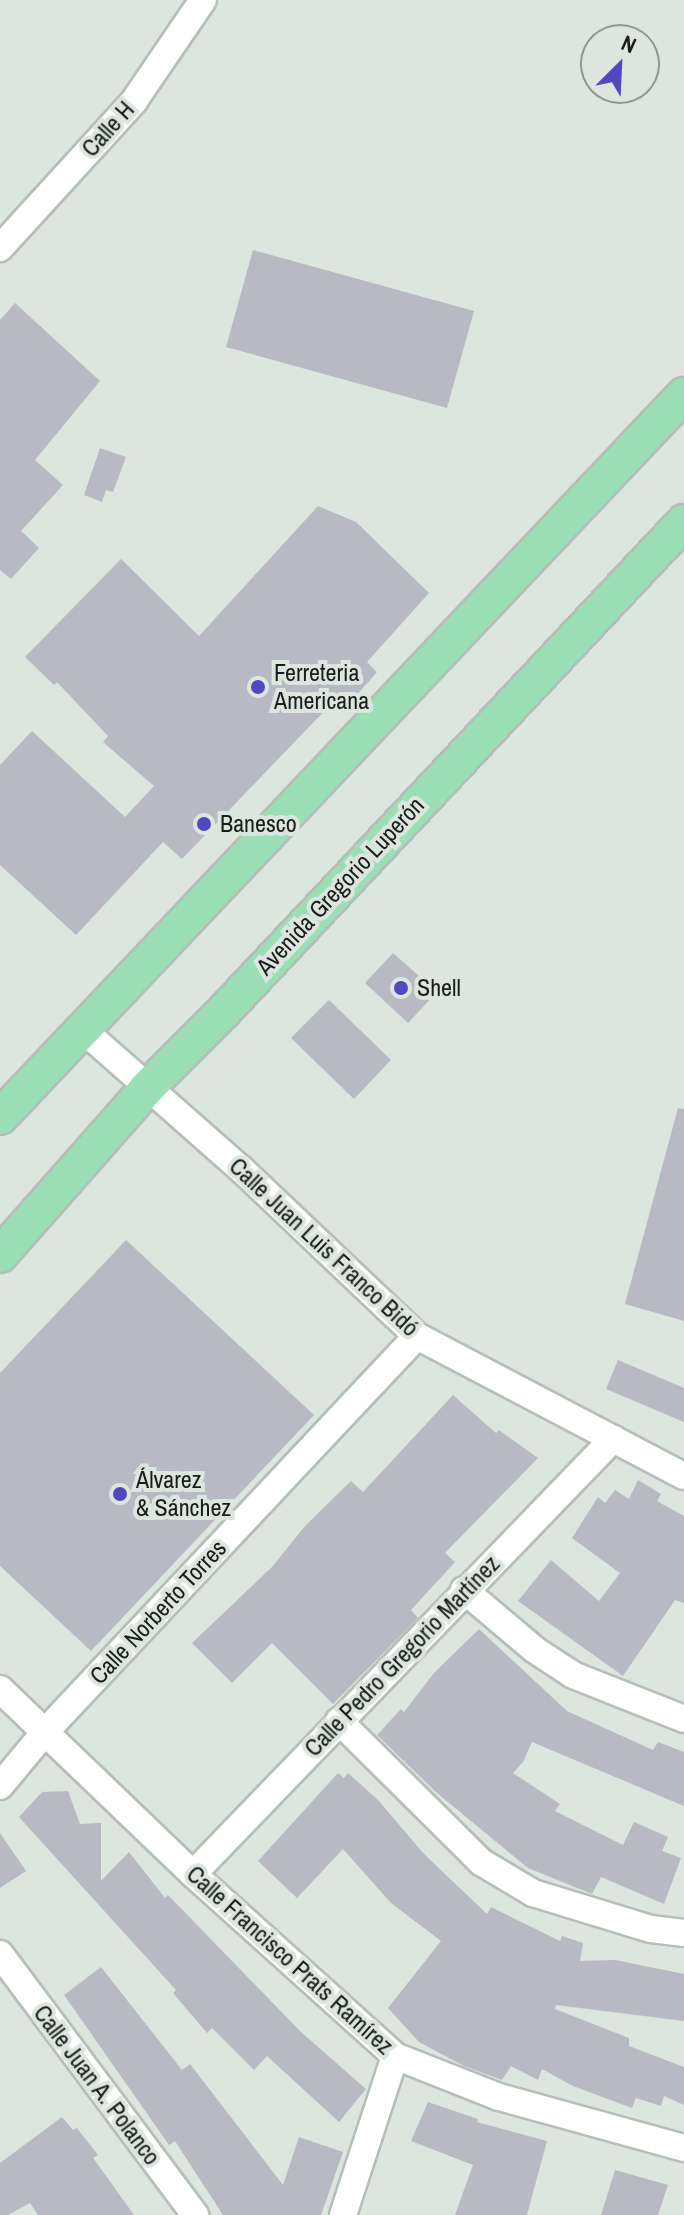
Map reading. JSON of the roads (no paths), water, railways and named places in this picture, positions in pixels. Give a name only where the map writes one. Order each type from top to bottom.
[{"type":"main road","points":[[0,1117],[684,395]]},
{"type":"main road","name":"Avenida Gregorio Luperón","points":[[0,1255],[147,1088],[225,1010],[684,522]]},
{"type":"street","name":"Calle H","points":[[0,248],[134,101],[203,0]]},
{"type":"street","name":"Calle Juan Luis Franco Bidó","points":[[82,1029],[241,1169],[417,1336],[684,1476]]},
{"type":"street","name":"Calle Norberto Torres","points":[[0,1786],[45,1732],[417,1336]]},
{"type":"street","name":"Calle Pedro Gregorio Martínez","points":[[193,1874],[613,1439]]},
{"type":"street","points":[[464,1590],[535,1650],[573,1675],[684,1719]]},
{"type":"street","name":"Calle Francisco Prats Ramírez","points":[[0,1689],[193,1874],[395,2056],[499,2097],[684,2148]]},
{"type":"street","points":[[339,1721],[481,1862],[533,1893],[651,1929],[684,1933]]},
{"type":"street","name":"Calle Juan A. Polanco","points":[[0,1954],[195,2215]]},
{"type":"street","points":[[343,2215],[395,2056]]},
{"type":"place","name":"Ferreteria Americana","points":[[258,687]]},
{"type":"place","name":"Banesco","points":[[204,824]]},
{"type":"place","name":"Shell","points":[[401,988]]},
{"type":"place","name":"Álvarez & Sánchez","points":[[120,1494]]}]
